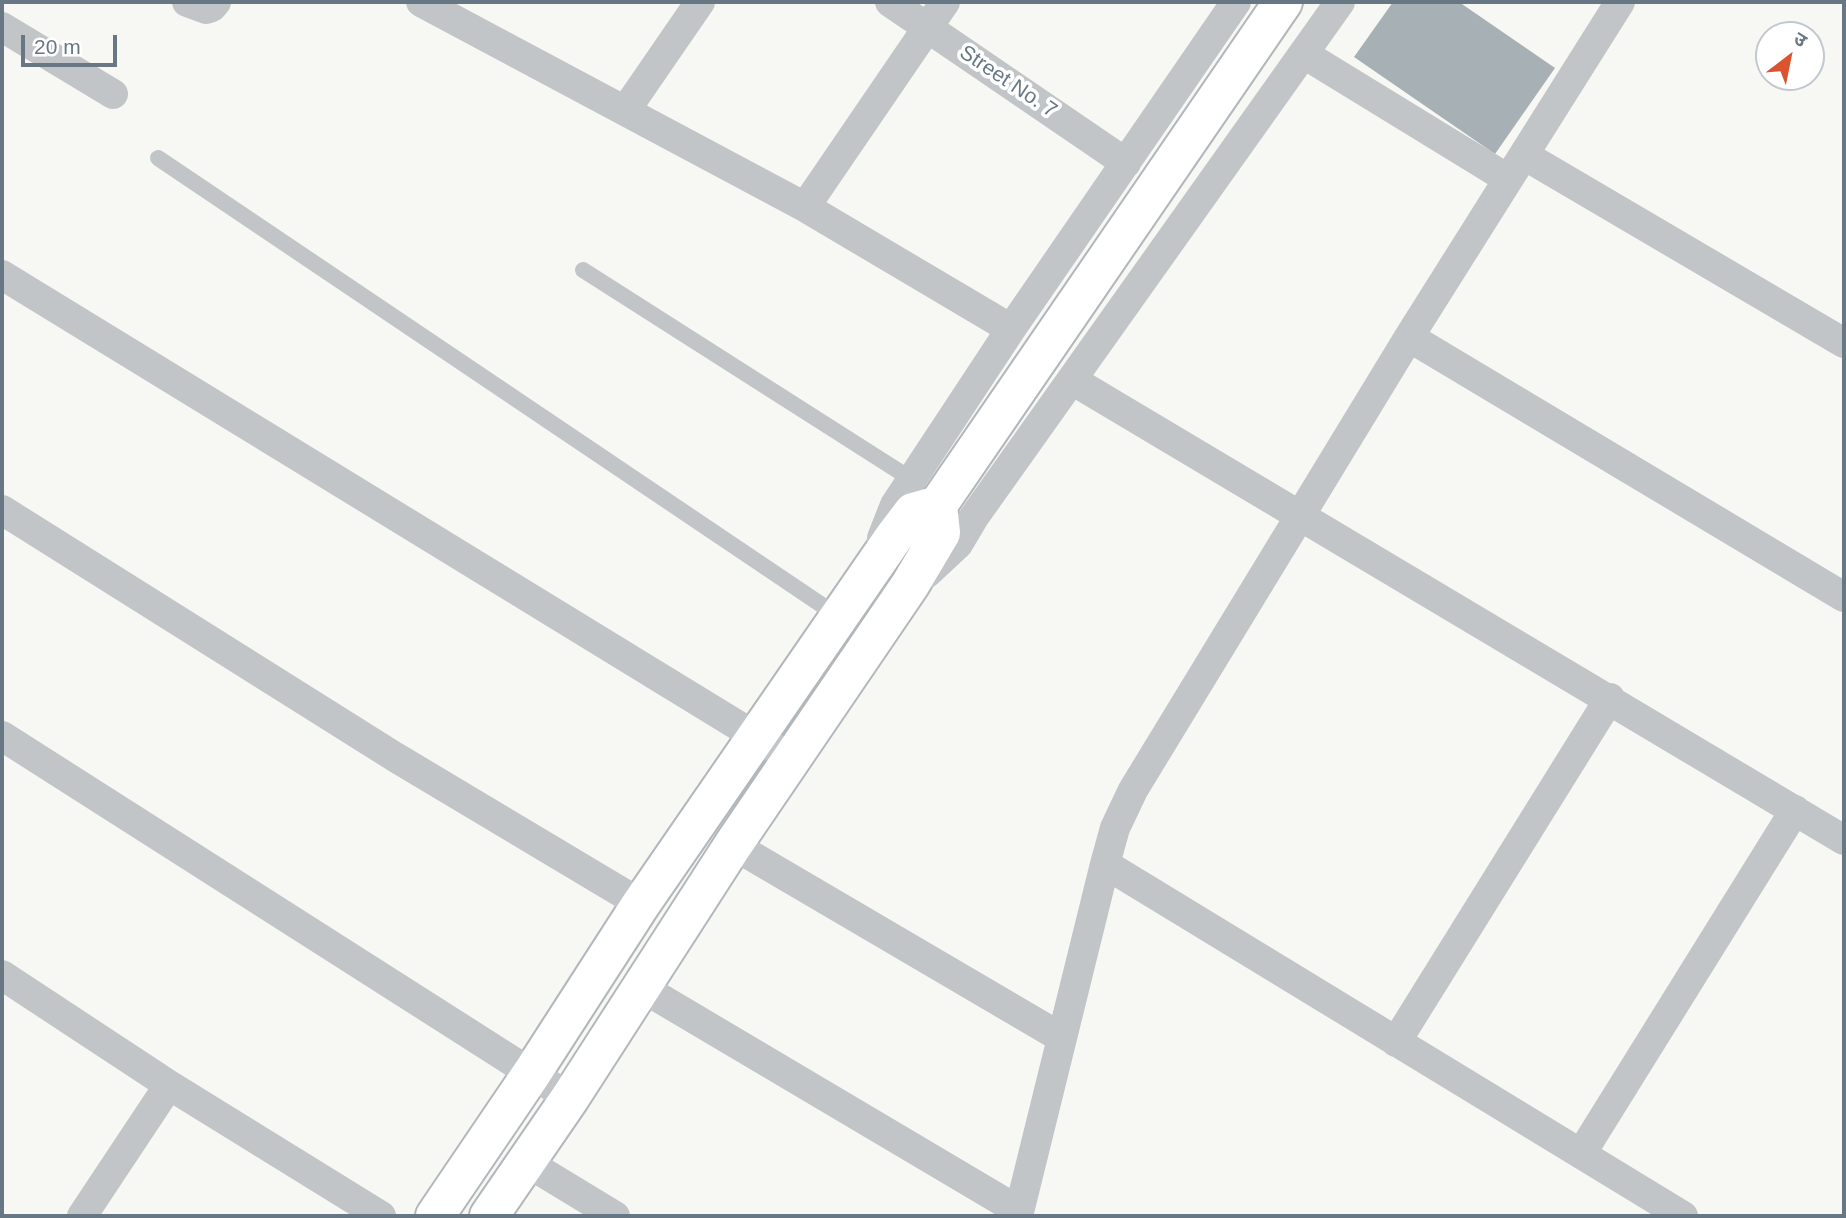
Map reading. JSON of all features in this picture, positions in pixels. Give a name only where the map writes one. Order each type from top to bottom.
[{"type":"main road","points":[[489,1216],[570,1098],[791,758],[856,628],[876,564],[935,488],[1283,2]]},
{"type":"main road","points":[[435,1216],[532,1073],[640,904],[755,736],[856,628],[909,585],[941,533],[935,488]]},
{"type":"street","points":[[187,2],[206,9],[216,2]]},
{"type":"street","points":[[421,2],[805,207],[1010,329]]},
{"type":"street","points":[[625,111],[700,2]]},
{"type":"street","name":"Street No. 7","points":[[890,2],[1126,163]]},
{"type":"street","points":[[805,207],[945,2]]},
{"type":"street","points":[[935,488],[1010,329],[1237,2]]},
{"type":"street","points":[[909,585],[935,567],[958,544],[1340,2]]},
{"type":"street","points":[[641,987],[1018,1213],[1105,863],[1115,828],[1133,790],[1409,337],[1620,2]]},
{"type":"street","points":[[2,27],[113,94]]},
{"type":"street","points":[[1304,54],[1844,344]]},
{"type":"street","points":[[2,275],[791,758]]},
{"type":"street","points":[[1409,337],[1844,597]]},
{"type":"street","points":[[1072,380],[1610,698],[1844,840]]},
{"type":"street","points":[[2,510],[395,757],[640,904]]},
{"type":"street","points":[[1396,1042],[1610,698]]},
{"type":"street","points":[[2,736],[570,1098]]},
{"type":"street","points":[[1581,1154],[1795,810]]},
{"type":"street","points":[[733,845],[1062,1038]]},
{"type":"street","points":[[1105,863],[1683,1216]]},
{"type":"street","points":[[2,975],[169,1085],[381,1216]]},
{"type":"street","points":[[82,1216],[169,1085]]},
{"type":"street","points":[[526,1162],[615,1216]]},
{"type":"lane","points":[[158,158],[856,628]]},
{"type":"lane","points":[[583,270],[935,488]]},
{"type":"building","points":[[1393,2],[1459,2],[1555,68],[1495,154],[1354,57]]}]
